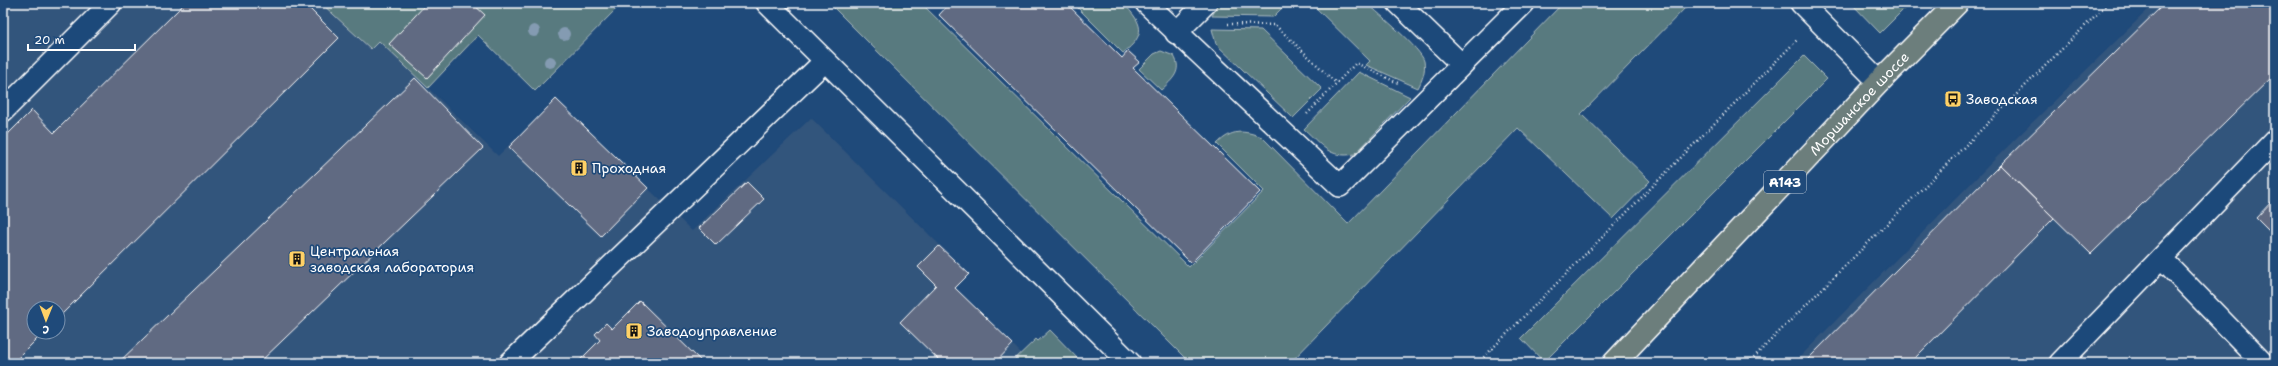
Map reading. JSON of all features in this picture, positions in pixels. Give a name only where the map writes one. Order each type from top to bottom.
[{"type":"main road","name":"Моршанское шоссе","points":[[1614,363],[1879,82],[1957,3]]},
{"type":"lane","points":[[3,111],[111,3]]},
{"type":"lane","points":[[767,3],[1130,363]]},
{"type":"lane","points":[[1146,3],[1181,28],[1286,136],[1340,186],[1524,3]]},
{"type":"lane","points":[[1181,28],[1206,3]]},
{"type":"lane","points":[[1398,3],[1462,65]]},
{"type":"lane","points":[[1801,3],[1879,82]]},
{"type":"lane","points":[[510,363],[825,61]]},
{"type":"lane","points":[[2060,363],[2162,259],[2275,140]]},
{"type":"lane","points":[[2162,259],[2263,363]]},
{"type":"path","points":[[1748,363],[2108,3]]},
{"type":"path","points":[[1478,363],[1818,19]]},
{"type":"path","points":[[1181,28],[1275,25],[1336,83]]},
{"type":"path","points":[[1286,136],[1356,64],[1429,97]]},
{"type":"shaded area","points":[[3,3],[511,3],[428,88],[498,156],[556,99],[692,231],[811,118],[969,274],[956,288],[1021,353],[1036,339],[1059,363],[3,363]]},
{"type":"shaded area","points":[[2155,3],[2275,3],[2275,363],[1794,363],[1994,160]]},
{"type":"green space","points":[[321,3],[621,4],[535,91],[478,35],[428,88],[379,41],[371,49]]},
{"type":"green space","points":[[829,3],[921,3],[1189,267],[1264,191],[1217,144],[1222,139],[1233,133],[1243,132],[1262,137],[1348,224],[1563,3],[1690,3],[1581,114],[1650,181],[1613,219],[1518,128],[1290,363],[1190,363]]},
{"type":"green space","points":[[1073,3],[1123,3],[1130,10],[1138,23],[1140,29],[1136,40],[1123,53]]},
{"type":"green space","points":[[1219,3],[1287,3],[1273,17],[1212,16]]},
{"type":"green space","points":[[1311,3],[1367,3],[1416,48],[1424,61],[1424,72],[1418,88],[1366,65],[1370,61]]},
{"type":"green space","points":[[1851,3],[1910,3],[1880,33]]},
{"type":"green space","points":[[1212,29],[1261,30],[1322,89],[1293,118],[1216,44]]},
{"type":"green space","points":[[1161,51],[1174,56],[1177,71],[1169,83],[1161,90],[1139,69],[1154,54]]},
{"type":"green space","points":[[1804,56],[1827,79],[1544,362],[1521,338]]},
{"type":"green space","points":[[1359,72],[1410,97],[1355,154],[1346,155],[1332,153],[1304,129]]},
{"type":"green space","points":[[1050,330],[1082,363],[1011,363],[1036,339],[1038,341]]},
{"type":"building","points":[[185,3],[304,3],[339,38],[66,310],[66,300],[26,300],[26,340],[36,340],[13,363],[3,363],[3,184],[8,179],[3,174],[3,139],[32,110],[54,133]]},
{"type":"building","points":[[427,3],[472,3],[485,15],[427,78],[389,44]]},
{"type":"building","points":[[950,3],[1066,3],[1122,58],[1128,51],[1140,62],[1133,68],[1260,192],[1191,263],[939,15]]},
{"type":"building","points":[[2165,3],[2275,3],[2275,74],[2091,254],[2000,165]]},
{"type":"building","name":"Центральная заводская лаборатория","points":[[415,78],[483,148],[259,363],[118,363]]},
{"type":"building","name":"Проходная","points":[[556,99],[648,188],[601,236],[509,147]]},
{"type":"building","points":[[2000,165],[2054,218],[1910,363],[1804,363]]},
{"type":"building","points":[[747,182],[764,199],[716,245],[699,228]]},
{"type":"building","points":[[2275,198],[2275,237],[2256,218]]},
{"type":"building","points":[[939,246],[969,274],[955,288],[1013,344],[995,363],[942,363],[900,322],[936,285],[918,267]]},
{"type":"building","name":"Заводоуправление","points":[[640,301],[703,363],[577,363],[600,340],[595,334],[606,323],[612,329]]},
{"type":"place","name":"Заводская","points":[[1953,99]]},
{"type":"place","name":"Проходная","points":[[579,168]]},
{"type":"place","name":"Центральная заводская лаборатория","points":[[297,259]]},
{"type":"place","name":"Заводоуправление","points":[[634,331]]}]
